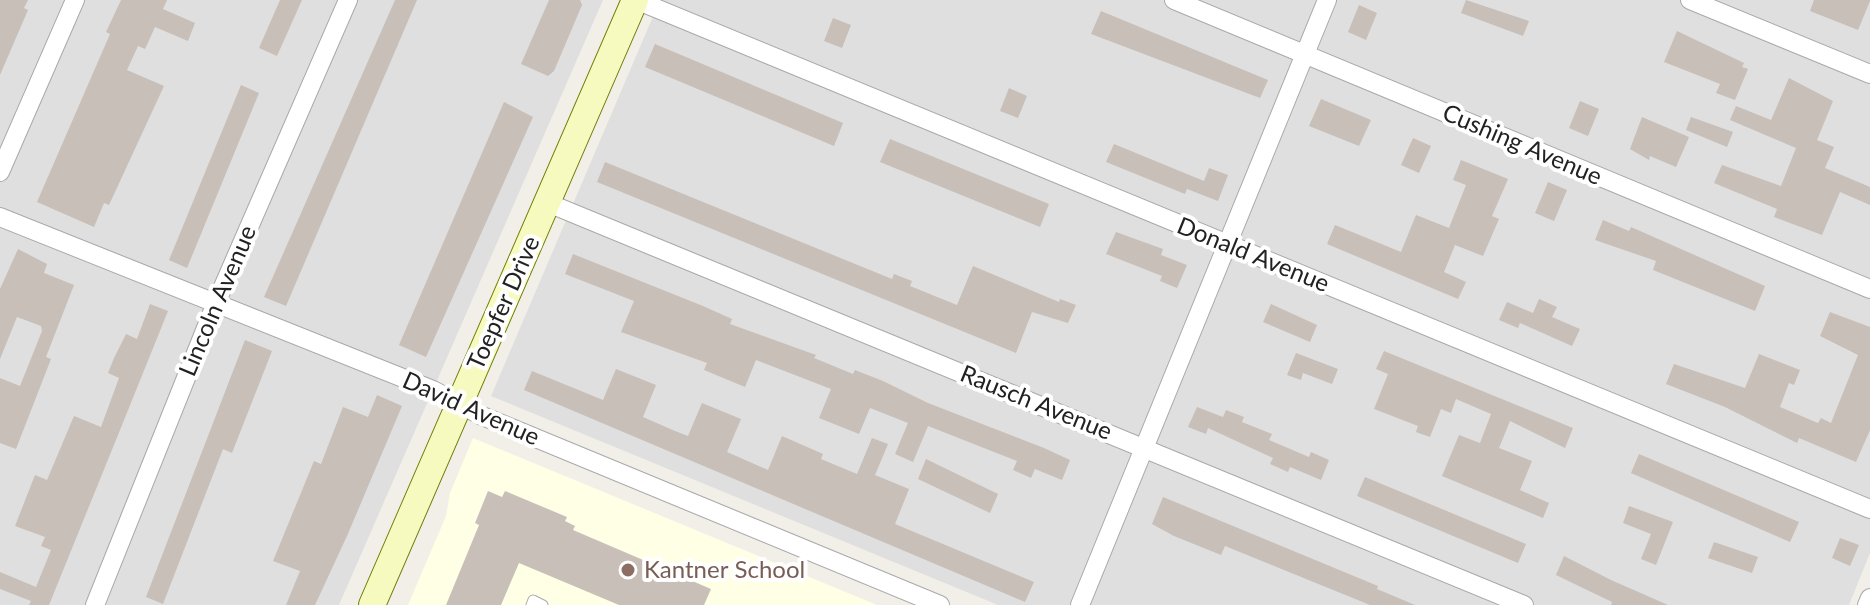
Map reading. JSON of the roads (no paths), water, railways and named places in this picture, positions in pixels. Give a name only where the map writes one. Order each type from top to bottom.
[{"type":"street","points":[[0,172],[75,0]]},
{"type":"street","name":"Lincoln Avenue","points":[[95,605],[216,303],[348,0]]},
{"type":"street","name":"Toepfer Drive","points":[[372,605],[635,0]]},
{"type":"street","name":"Donald Avenue","points":[[635,0],[1870,509]]},
{"type":"street","name":"Cushing Avenue","points":[[1174,0],[1870,289]]},
{"type":"street","points":[[1080,605],[1327,0]]},
{"type":"street","points":[[1690,0],[1870,74]]},
{"type":"street","name":"Rausch Avenue","points":[[548,203],[1524,605]]},
{"type":"street","name":"David Avenue","points":[[0,217],[433,390],[459,405],[940,605]]},
{"type":"street","points":[[1867,605],[1870,598]]},
{"type":"lane","points":[[531,605],[533,600],[543,605]]},
{"type":"place","name":"Kantner School","points":[[628,570]]}]
